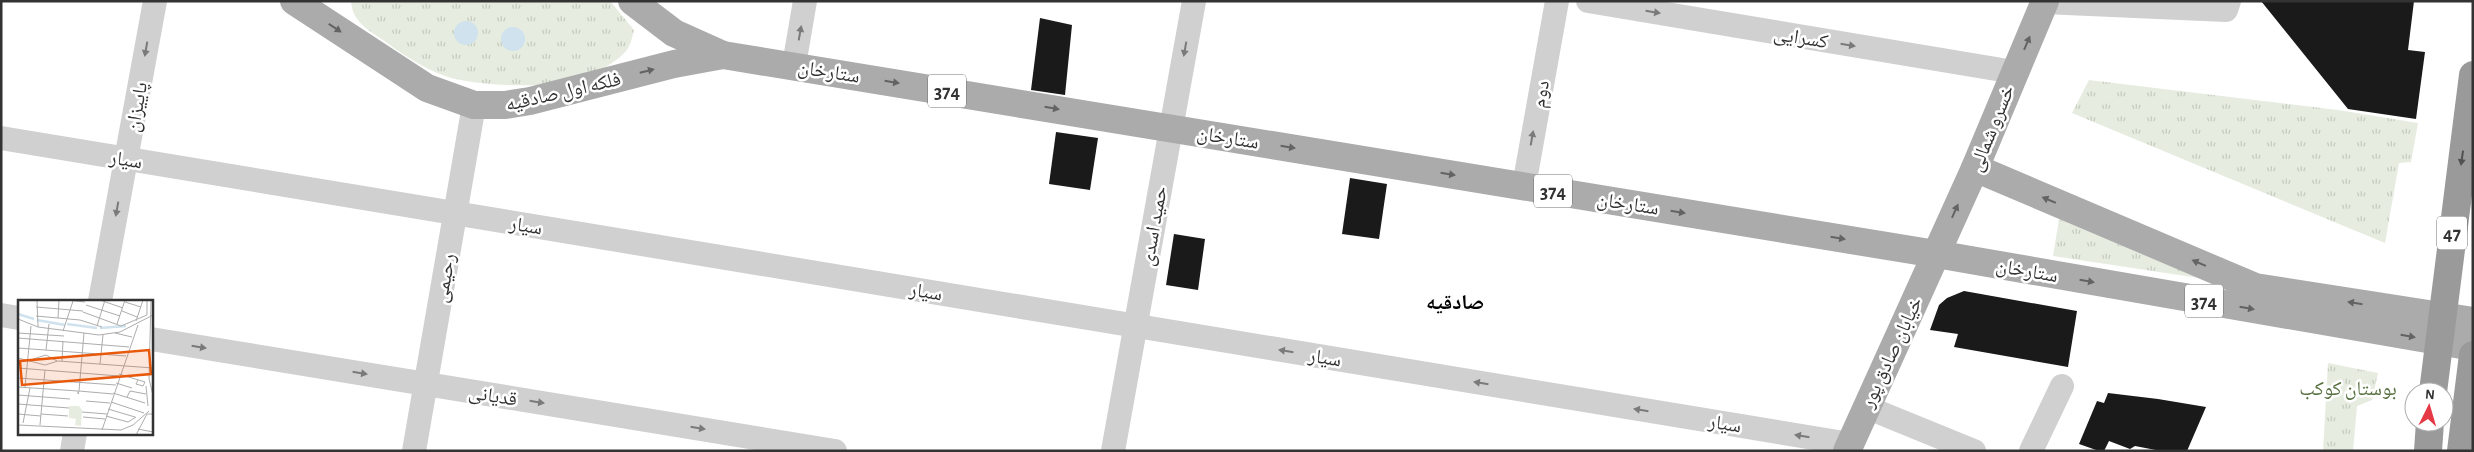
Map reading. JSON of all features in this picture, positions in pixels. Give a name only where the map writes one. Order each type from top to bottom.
[{"type":"highway","name":"47","points":[[2434,382],[2473,75]]},
{"type":"highway","points":[[2461,451],[2473,355]]},
{"type":"highway","points":[[2428,451],[2429,432]]},
{"type":"main road","name":"فلکه اول صادقیه","points":[[294,1],[427,88],[474,106],[505,105],[530,101],[674,64],[723,55]]},
{"type":"main road","points":[[632,1],[674,33],[723,55]]},
{"type":"main road","name":"خسرو شمالی","points":[[1936,254],[1975,168],[2044,1]]},
{"type":"main road","name":"ستارخان","points":[[723,55],[1936,254],[2473,348]]},
{"type":"main road","name":"374","points":[[1975,168],[2255,287],[2473,321]]},
{"type":"main road","name":"خیابان صادق پور","points":[[1848,448],[1936,254]]},
{"type":"street","name":"پاییزان","points":[[100,300],[155,1]]},
{"type":"street","points":[[794,66],[805,1]]},
{"type":"street","name":"حمید اسدی","points":[[1113,451],[1194,1]]},
{"type":"street","name":"دوم","points":[[1524,186],[1557,1]]},
{"type":"street","name":"کسرایی","points":[[1588,1],[2014,72]]},
{"type":"street","points":[[2044,1],[2228,6]]},
{"type":"street","name":"رحیمی","points":[[414,451],[474,106]]},
{"type":"street","name":"سیار","points":[[1,138],[1135,326],[1848,448]]},
{"type":"street","points":[[1,315],[18,318]]},
{"type":"street","name":"قدیانی","points":[[152,339],[835,451]]},
{"type":"street","points":[[2031,451],[2062,386]]},
{"type":"street","points":[[1866,407],[1974,451]]},
{"type":"street","points":[[72,451],[75,434]]},
{"type":"green space","points":[[351,1],[610,1],[634,30],[626,51],[619,58],[592,74],[560,83],[540,85],[483,83],[445,76],[405,55],[362,24],[354,14]]},
{"type":"green space","points":[[2089,80],[2338,110],[2418,123],[2411,162],[2399,163],[2385,243],[2072,113]]},
{"type":"green space","points":[[2059,219],[2199,278],[2053,256]]},
{"type":"green space","name":"بوستان کوکب","points":[[2328,363],[2378,373],[2372,400],[2357,406],[2353,451],[2323,451]]},
{"type":"water","points":[[466,21],[474,25],[478,33],[474,41],[466,45],[458,41],[454,33],[458,25]]},
{"type":"water","points":[[513,27],[521,31],[525,39],[521,47],[513,51],[505,47],[501,39],[505,31]]},
{"type":"building","points":[[2261,1],[2414,1],[2408,50],[2425,52],[2416,119],[2348,109]]},
{"type":"building","points":[[1040,18],[1072,25],[1065,95],[1031,90]]},
{"type":"building","points":[[1056,132],[1098,138],[1090,190],[1049,184]]},
{"type":"building","points":[[1350,178],[1387,184],[1379,239],[1342,234]]},
{"type":"building","points":[[1174,234],[1205,239],[1198,290],[1166,285]]},
{"type":"building","points":[[1964,291],[2077,311],[2068,367],[1954,347],[1958,334],[1930,330],[1939,305],[1947,298]]},
{"type":"building","points":[[2108,393],[2206,407],[2187,451],[2161,451],[2135,446],[2130,449],[2109,441],[2104,451],[2099,451],[2079,444],[2097,401],[2104,403]]},
{"type":"district","name":"صادقیه","points":[[1455,302]]}]
